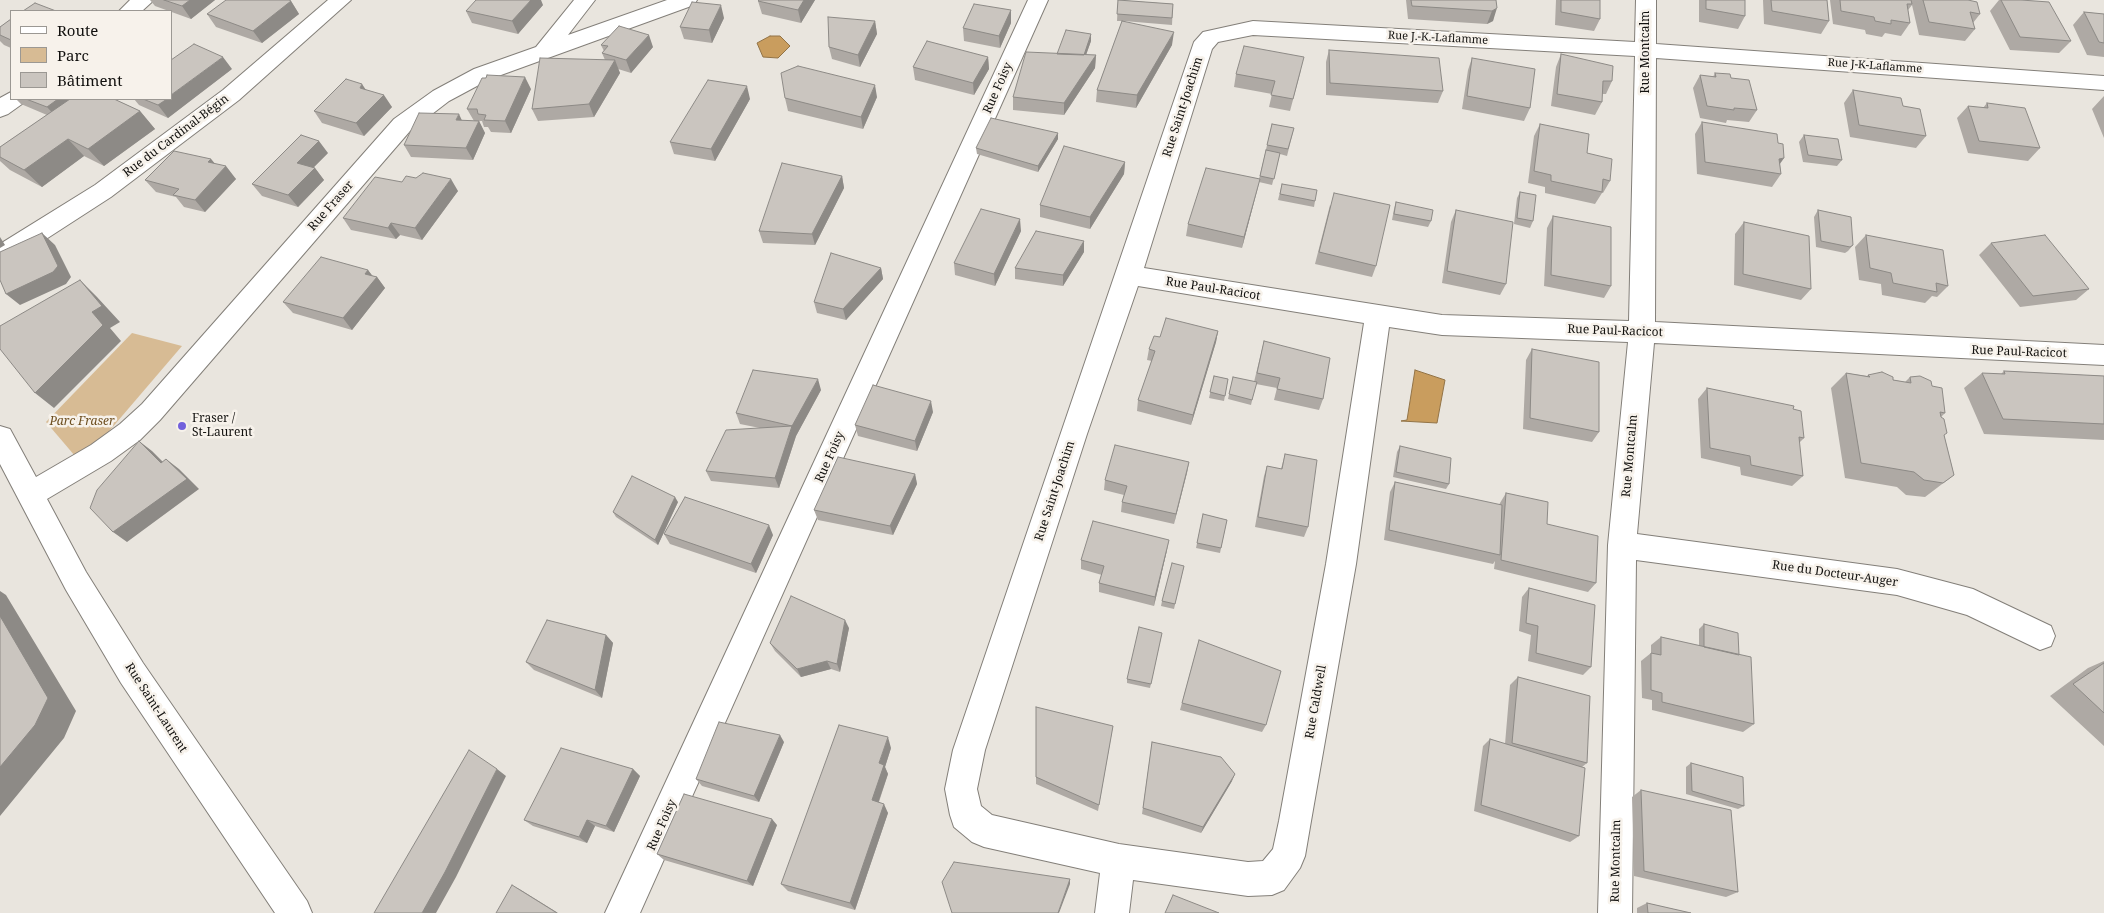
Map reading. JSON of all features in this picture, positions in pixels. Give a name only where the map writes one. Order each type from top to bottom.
[{"type":"street","points":[[130,10],[144,0]]},
{"type":"street","name":"Rue du Cardinal-Bégin","points":[[0,256],[103,190],[133,168],[231,94],[341,0]]},
{"type":"street","points":[[545,50],[585,0]]},
{"type":"street","name":"Rue Fraser","points":[[30,495],[101,452],[130,432],[151,412],[402,125],[441,96],[482,74],[688,0]]},
{"type":"street","name":"Rue Foisy","points":[[622,913],[1038,0]]},
{"type":"street","name":"Rue Montcalm","points":[[1614,913],[1622,545],[1642,332],[1647,50],[1646,0]]},
{"type":"street","name":"Rue J.-K.-Laflamme","points":[[1230,31],[1253,28],[1647,50]]},
{"type":"street","name":"Rue Saint-Joachim","points":[[1119,860],[984,830],[966,815],[961,789],[969,750],[1073,434],[1129,275],[1202,47],[1211,37],[1230,31]]},
{"type":"street","name":"Rue J-K-Laflamme","points":[[1647,50],[2104,83]]},
{"type":"street","points":[[0,109],[13,100]]},
{"type":"street","name":"Rue Paul-Racicot","points":[[1129,275],[1442,325],[1642,332],[2104,355]]},
{"type":"street","name":"Rue Caldwell","points":[[1119,860],[1248,879],[1272,878],[1288,856],[1341,564],[1378,316]]},
{"type":"street","name":"Rue Saint-Laurent","points":[[0,437],[76,581],[132,673],[295,913]]},
{"type":"street","name":"Rue du Docteur-Auger","points":[[1622,545],[1897,582],[1974,603],[2040,636]]},
{"type":"street","points":[[1112,913],[1119,860]]},
{"type":"green space","name":"Parc Fraser","points":[[132,333],[182,346],[87,457],[75,456],[46,422]]},
{"type":"shaded area","points":[[770,36],[780,36],[790,46],[778,58],[763,57],[757,43]]},
{"type":"shaded area","points":[[1415,370],[1445,380],[1437,423],[1401,421],[1407,420]]},
{"type":"building","points":[[164,0],[190,0],[182,6]]},
{"type":"building","points":[[226,0],[291,1],[253,31],[207,14]]},
{"type":"building","points":[[476,0],[531,0],[512,21],[466,11]]},
{"type":"building","points":[[759,0],[804,0],[798,10]]},
{"type":"building","points":[[1118,0],[1173,4],[1172,18],[1117,14]]},
{"type":"building","points":[[1411,0],[1496,0],[1497,8],[1492,11],[1412,6]]},
{"type":"building","points":[[1561,0],[1600,0],[1600,19],[1561,12]]},
{"type":"building","points":[[1706,0],[1745,0],[1745,16],[1706,9]]},
{"type":"building","points":[[1771,0],[1827,0],[1829,21],[1772,11]]},
{"type":"building","points":[[1840,0],[1911,0],[1912,4],[1907,4],[1910,23],[1891,20],[1891,24],[1875,21],[1874,17],[1841,11]]},
{"type":"building","points":[[1923,0],[1968,0],[1977,2],[1980,14],[1970,12],[1975,29],[1929,22]]},
{"type":"building","points":[[2001,0],[2049,2],[2071,41],[2020,37]]},
{"type":"building","points":[[692,2],[721,5],[709,30],[680,27]]},
{"type":"building","points":[[35,3],[53,10],[24,10]]},
{"type":"building","points":[[974,4],[1011,10],[999,36],[963,28]]},
{"type":"building","points":[[2084,12],[2104,14],[2104,43],[2099,42]]},
{"type":"building","points":[[828,17],[875,21],[858,55],[829,47]]},
{"type":"building","points":[[10,20],[10,40],[0,35],[0,27]]},
{"type":"building","points":[[1122,21],[1174,32],[1137,95],[1097,90]]},
{"type":"building","points":[[619,26],[649,35],[626,60],[602,53],[608,46],[601,45]]},
{"type":"building","points":[[1066,30],[1091,34],[1084,55],[1057,54]]},
{"type":"building","points":[[927,41],[988,57],[973,83],[913,67]]},
{"type":"building","points":[[194,44],[223,57],[172,94],[172,59]]},
{"type":"building","points":[[1244,46],[1304,57],[1293,99],[1271,95],[1275,81],[1236,74]]},
{"type":"building","points":[[1329,50],[1439,58],[1443,91],[1330,83]]},
{"type":"building","points":[[1026,52],[1096,55],[1064,103],[1013,97]]},
{"type":"building","points":[[1561,54],[1613,66],[1612,81],[1603,81],[1602,102],[1557,94]]},
{"type":"building","points":[[540,58],[615,60],[589,104],[532,109]]},
{"type":"building","points":[[1472,58],[1535,69],[1530,108],[1467,96]]},
{"type":"building","points":[[798,66],[875,85],[861,117],[785,98],[781,73]]},
{"type":"building","points":[[1715,73],[1730,74],[1731,78],[1749,80],[1757,110],[1734,108],[1734,110],[1707,106],[1700,75],[1716,77]]},
{"type":"building","points":[[487,75],[525,77],[505,121],[484,120],[486,115],[478,114],[477,109],[467,109],[482,78],[486,78]]},
{"type":"building","points":[[346,79],[362,84],[360,88],[384,95],[356,123],[314,111]]},
{"type":"building","points":[[708,80],[747,86],[711,149],[670,142]]},
{"type":"building","points":[[1853,90],[1901,98],[1903,106],[1920,109],[1926,136],[1859,125]]},
{"type":"building","points":[[29,100],[57,100],[47,107]]},
{"type":"building","points":[[69,100],[116,100],[140,111],[88,149],[68,139],[24,170],[0,157],[0,147]]},
{"type":"building","points":[[146,100],[166,100],[158,105]]},
{"type":"building","points":[[1987,103],[2025,108],[2040,148],[1979,141],[1968,106],[1988,108]]},
{"type":"building","points":[[419,113],[459,114],[456,120],[479,121],[466,148],[404,145]]},
{"type":"building","points":[[991,118],[1058,133],[1038,166],[976,148]]},
{"type":"building","points":[[1702,122],[1777,134],[1778,143],[1783,144],[1784,158],[1779,159],[1781,174],[1705,162]]},
{"type":"building","points":[[1272,124],[1294,128],[1288,149],[1267,145]]},
{"type":"building","points":[[1540,124],[1589,134],[1587,153],[1612,159],[1610,181],[1603,179],[1602,192],[1551,181],[1551,175],[1534,171]]},
{"type":"building","points":[[301,135],[319,141],[297,163],[315,168],[288,195],[252,184]]},
{"type":"building","points":[[1804,135],[1838,139],[1842,160],[1808,155]]},
{"type":"building","points":[[1064,146],[1125,162],[1090,217],[1040,205]]},
{"type":"building","points":[[1266,150],[1280,153],[1274,179],[1260,176]]},
{"type":"building","points":[[174,151],[211,159],[208,162],[226,166],[195,200],[173,195],[179,189],[145,180]]},
{"type":"building","points":[[782,163],[842,176],[812,234],[759,231]]},
{"type":"building","points":[[1206,168],[1260,179],[1244,237],[1188,224]]},
{"type":"building","points":[[423,173],[451,179],[415,228],[391,223],[388,228],[343,218],[375,177],[402,182],[406,176],[416,178]]},
{"type":"building","points":[[1282,184],[1317,190],[1315,201],[1280,194]]},
{"type":"building","points":[[1520,192],[1536,195],[1533,221],[1517,218]]},
{"type":"building","points":[[1334,193],[1390,205],[1376,266],[1319,252]]},
{"type":"building","points":[[1396,202],[1433,210],[1431,221],[1394,214]]},
{"type":"building","points":[[981,209],[1020,219],[994,274],[954,263]]},
{"type":"building","points":[[1456,210],[1513,222],[1506,284],[1447,271]]},
{"type":"building","points":[[1818,210],[1851,217],[1853,245],[1850,247],[1821,241]]},
{"type":"building","points":[[1553,216],[1611,227],[1611,286],[1551,275]]},
{"type":"building","points":[[1744,222],[1809,236],[1811,289],[1743,274]]},
{"type":"building","points":[[1036,231],[1084,241],[1063,275],[1015,268]]},
{"type":"building","points":[[42,233],[58,266],[53,272],[6,294],[0,280],[0,252]]},
{"type":"building","points":[[1866,235],[1943,250],[1948,286],[1936,283],[1937,292],[1893,283],[1891,273],[1870,268]]},
{"type":"building","points":[[2045,235],[2089,289],[2033,296],[1991,243]]},
{"type":"building","points":[[831,253],[881,268],[843,309],[814,302]]},
{"type":"building","points":[[321,257],[368,270],[365,274],[377,277],[343,318],[283,302]]},
{"type":"building","points":[[80,280],[102,306],[92,312],[103,325],[35,393],[0,349],[0,326]]},
{"type":"building","points":[[1166,318],[1218,331],[1193,415],[1138,400],[1155,351],[1149,349],[1154,336],[1160,337]]},
{"type":"building","points":[[1264,341],[1330,358],[1323,399],[1277,389],[1280,378],[1257,373]]},
{"type":"building","points":[[1532,349],[1599,362],[1599,432],[1530,418]]},
{"type":"building","points":[[753,370],[818,379],[792,426],[736,413]]},
{"type":"building","points":[[2004,371],[2104,376],[2104,424],[2003,419],[1982,373],[2005,374]]},
{"type":"building","points":[[1882,372],[1893,377],[1893,380],[1911,383],[1910,377],[1920,376],[1931,381],[1932,386],[1942,388],[1945,413],[1940,412],[1941,417],[1944,419],[1947,433],[1944,435],[1954,475],[1943,483],[1924,480],[1914,472],[1861,463],[1846,373],[1870,377],[1868,375]]},
{"type":"building","points":[[1214,376],[1228,379],[1225,396],[1210,392]]},
{"type":"building","points":[[1233,377],[1257,382],[1252,400],[1229,394]]},
{"type":"building","points":[[873,385],[931,401],[915,441],[855,425]]},
{"type":"building","points":[[1707,388],[1794,406],[1793,409],[1801,411],[1804,438],[1799,437],[1803,476],[1751,465],[1750,456],[1710,448]]},
{"type":"building","points":[[792,426],[775,478],[706,471],[726,430]]},
{"type":"building","points":[[139,441],[161,463],[166,459],[187,479],[113,532],[90,508],[97,490]]},
{"type":"building","points":[[1115,445],[1189,462],[1176,514],[1122,502],[1127,486],[1105,480]]},
{"type":"building","points":[[1400,446],[1451,458],[1449,484],[1396,472]]},
{"type":"building","points":[[1285,454],[1317,460],[1308,527],[1258,517],[1267,466],[1282,469]]},
{"type":"building","points":[[838,457],[915,474],[890,526],[814,510]]},
{"type":"building","points":[[632,476],[675,497],[655,540],[613,512]]},
{"type":"building","points":[[1395,482],[1502,505],[1500,555],[1389,530]]},
{"type":"building","points":[[1506,493],[1548,502],[1547,524],[1598,536],[1596,583],[1501,560]]},
{"type":"building","points":[[685,497],[769,525],[751,564],[664,534]]},
{"type":"building","points":[[1203,514],[1227,520],[1221,548],[1197,543]]},
{"type":"building","points":[[1093,521],[1169,540],[1155,597],[1099,583],[1104,566],[1081,560]]},
{"type":"building","points":[[1172,563],[1184,566],[1175,604],[1162,601]]},
{"type":"building","points":[[1529,588],[1595,605],[1591,667],[1536,653],[1538,626],[1526,623]]},
{"type":"building","points":[[791,596],[845,620],[837,664],[827,661],[797,669],[770,643]]},
{"type":"building","points":[[0,616],[48,698],[35,725],[0,767]]},
{"type":"building","points":[[547,620],[606,635],[595,690],[526,662]]},
{"type":"building","points":[[1704,624],[1738,633],[1739,655],[1704,647]]},
{"type":"building","points":[[1139,627],[1162,633],[1151,684],[1127,679]]},
{"type":"building","points":[[1661,637],[1751,657],[1754,724],[1662,702],[1662,693],[1651,690],[1651,653],[1661,655]]},
{"type":"building","points":[[1199,640],[1281,671],[1266,725],[1182,703]]},
{"type":"building","points":[[2104,663],[2104,713],[2073,684]]},
{"type":"building","points":[[1518,677],[1590,696],[1587,763],[1512,743]]},
{"type":"building","points":[[1036,707],[1113,726],[1099,805],[1036,777]]},
{"type":"building","points":[[719,722],[780,735],[754,796],[696,779]]},
{"type":"building","points":[[839,725],[888,737],[879,763],[884,765],[872,800],[884,804],[850,903],[781,884]]},
{"type":"building","points":[[1490,739],[1585,768],[1579,836],[1481,805]]},
{"type":"building","points":[[1152,742],[1221,757],[1235,774],[1203,827],[1143,808]]},
{"type":"building","points":[[561,748],[633,769],[606,826],[587,820],[579,837],[524,820]]},
{"type":"building","points":[[469,750],[497,769],[422,913],[374,913]]},
{"type":"building","points":[[1691,763],[1743,777],[1744,806],[1692,791]]},
{"type":"building","points":[[1641,790],[1731,810],[1738,892],[1644,871]]},
{"type":"building","points":[[684,794],[772,819],[747,881],[657,854]]},
{"type":"building","points":[[954,862],[1070,879],[1058,913],[952,913],[942,882]]},
{"type":"building","points":[[512,885],[557,913],[496,913]]},
{"type":"building","points":[[1173,895],[1219,913],[1165,913]]},
{"type":"building","points":[[1647,903],[1691,913],[1648,913]]},
{"type":"place","name":"Fraser / St-Laurent","points":[[182,426]]}]
